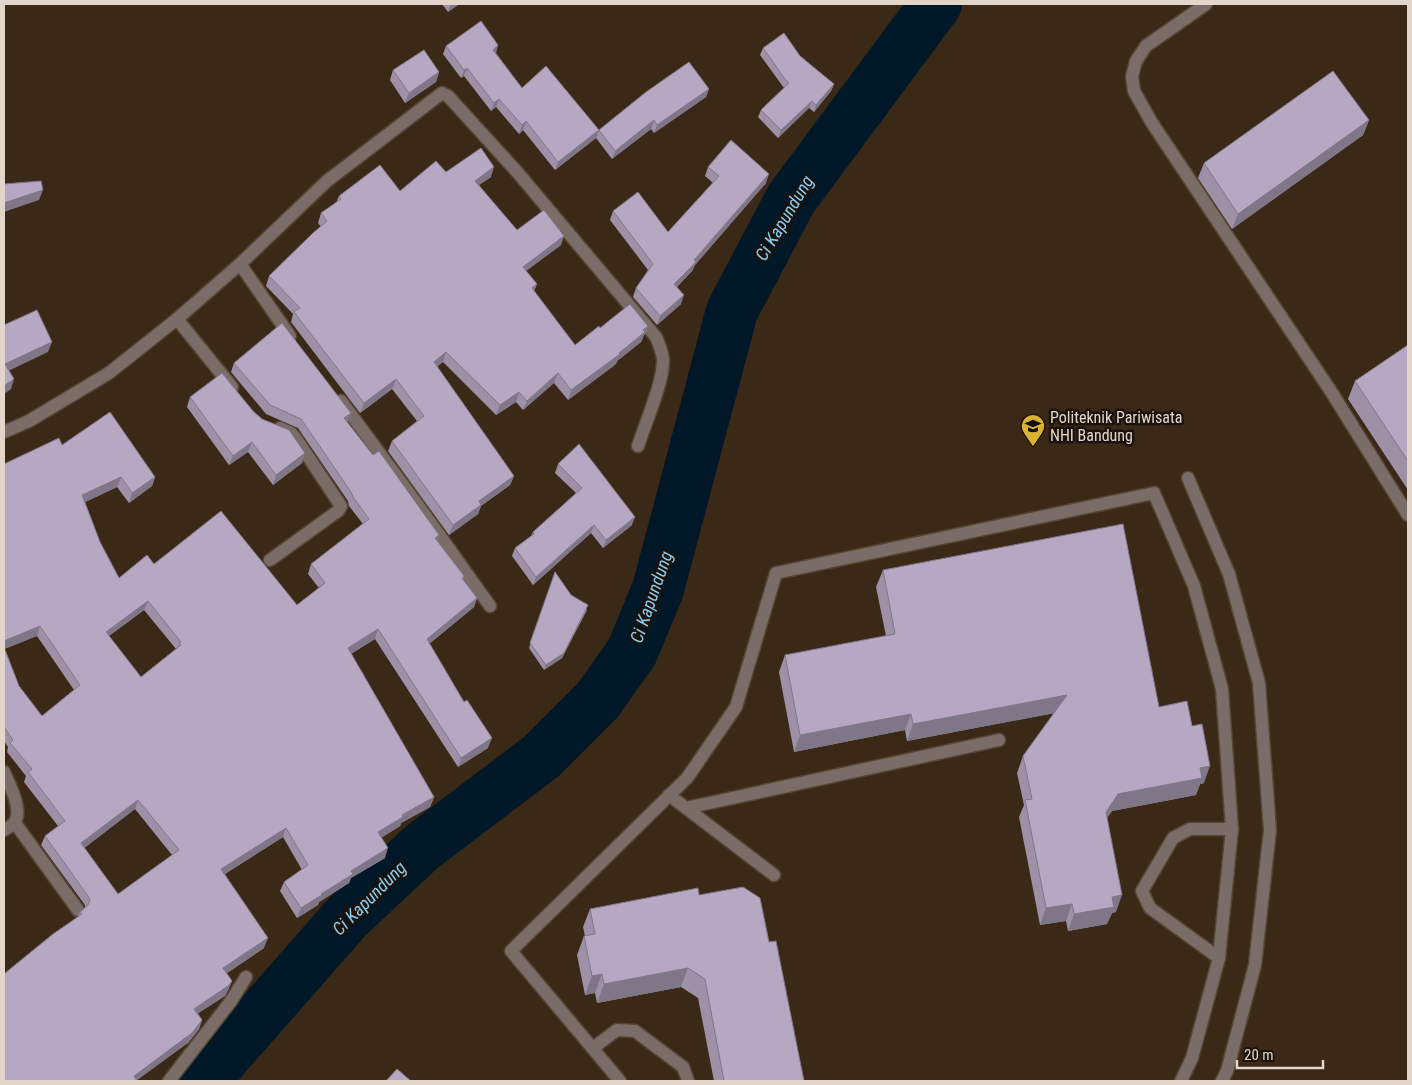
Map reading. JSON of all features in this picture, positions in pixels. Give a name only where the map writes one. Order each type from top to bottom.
[{"type":"street","points":[[1206,4],[1146,46],[1136,61],[1132,76],[1134,91],[1152,123],[1332,393],[1408,515]]},
{"type":"street","points":[[4,432],[29,421],[109,373],[177,319],[240,264],[327,181],[442,93],[448,96],[518,173],[656,337],[661,348],[663,360],[662,374],[638,446]]},
{"type":"street","points":[[240,264],[296,344]]},
{"type":"street","points":[[177,319],[241,398]]},
{"type":"street","points":[[331,387],[416,501],[490,606]]},
{"type":"street","points":[[268,424],[291,433],[341,506],[338,511],[270,560]]},
{"type":"street","points":[[1188,478],[1229,574],[1259,683],[1270,830],[1255,965],[1227,1070],[1222,1081]]},
{"type":"street","points":[[620,1081],[511,950],[687,778],[736,707],[776,573],[1154,493],[1194,586],[1222,690],[1232,830],[1219,958],[1192,1058],[1182,1081]]},
{"type":"street","points":[[686,808],[999,740]]},
{"type":"street","points":[[4,772],[17,804],[17,815],[9,826],[78,910]]},
{"type":"street","points":[[669,795],[774,875]]},
{"type":"street","points":[[1219,958],[1150,908],[1142,891],[1173,838],[1190,829],[1232,830]]},
{"type":"street","points":[[169,1081],[231,1001],[246,977]]},
{"type":"street","points":[[593,1048],[617,1030],[635,1031],[683,1067],[688,1081]]},
{"type":"building","points":[[481,21],[498,45],[493,50],[522,88],[546,66],[599,130],[558,162],[526,121],[522,125],[499,99],[494,103],[467,68],[464,70],[446,46]]},
{"type":"building","points":[[784,33],[800,56],[834,84],[816,105],[812,101],[781,130],[761,110],[789,83],[763,48]]},
{"type":"building","points":[[424,50],[439,72],[409,93],[393,70]]},
{"type":"building","points":[[689,62],[709,89],[657,125],[654,120],[615,151],[599,130],[646,92]]},
{"type":"building","points":[[1333,71],[1369,120],[1238,214],[1204,163]]},
{"type":"building","points":[[731,140],[769,174],[694,260],[696,262],[674,284],[684,295],[660,316],[636,288],[653,264],[613,211],[638,192],[668,232],[719,176],[708,167]]},
{"type":"building","points":[[481,148],[494,167],[475,181],[517,230],[544,210],[564,236],[523,267],[537,284],[532,288],[575,345],[630,304],[648,326],[643,330],[645,332],[620,354],[571,390],[558,373],[527,401],[519,392],[500,405],[446,352],[434,362],[514,476],[479,501],[481,505],[453,525],[392,441],[424,416],[396,379],[364,403],[294,312],[300,308],[269,276],[327,221],[321,213],[341,199],[339,196],[380,165],[400,191],[436,161],[446,172]]},
{"type":"building","points":[[41,181],[43,190],[4,203],[4,184]]},
{"type":"building","points":[[37,310],[52,342],[5,364],[14,379],[4,386],[4,325]]},
{"type":"building","points":[[282,323],[351,413],[344,418],[373,455],[379,451],[439,535],[435,538],[464,576],[462,578],[477,598],[427,639],[464,702],[467,700],[492,738],[461,758],[378,629],[348,648],[434,797],[402,815],[403,817],[378,832],[388,848],[351,871],[353,874],[301,908],[284,882],[308,865],[286,828],[221,869],[268,938],[223,968],[232,981],[228,986],[194,1009],[202,1020],[192,1033],[134,1076],[137,1081],[4,1081],[4,974],[53,934],[82,914],[80,912],[88,905],[90,900],[45,836],[65,821],[28,772],[32,769],[10,743],[13,740],[4,727],[4,647],[19,686],[42,716],[80,685],[40,626],[4,641],[4,464],[59,438],[62,445],[110,412],[155,477],[132,493],[121,477],[82,495],[100,542],[119,578],[147,555],[154,564],[221,511],[297,605],[325,583],[311,564],[369,519],[301,419],[270,405],[234,363]],"holes":[[[148,601],[181,642],[179,643],[181,645],[141,677],[106,632]],[[138,800],[179,850],[118,894],[81,843]]]},
{"type":"building","points":[[1408,345],[1408,461],[1355,381]]},
{"type":"building","points":[[222,373],[253,411],[262,419],[289,430],[305,453],[276,475],[252,442],[233,456],[190,397]]},
{"type":"building","points":[[579,444],[635,517],[606,540],[594,525],[536,577],[515,548],[534,534],[533,532],[582,488],[558,464]]},
{"type":"building","points":[[1123,524],[1159,707],[1187,701],[1192,726],[1202,724],[1210,766],[1200,768],[1202,778],[1118,794],[1106,812],[1122,895],[1112,897],[1114,907],[1074,914],[1072,904],[1046,908],[1025,800],[1032,799],[1023,756],[1067,695],[913,724],[911,714],[800,735],[785,655],[895,634],[883,570]]},
{"type":"building","points":[[555,572],[571,595],[588,605],[564,653],[546,665],[530,643]]},
{"type":"building","points":[[743,887],[760,898],[769,942],[776,941],[804,1081],[724,1081],[705,979],[688,968],[604,984],[602,974],[592,976],[584,936],[595,934],[590,909],[698,888],[699,895]]},
{"type":"building","points":[[397,1069],[411,1081],[386,1081]]},
{"type":"waterway","name":"Ci Kapundung","points":[[203,1081],[347,917],[422,847],[542,756],[598,700],[632,652],[658,589],[732,311],[791,199],[936,4]]},
{"type":"place","name":"Politeknik Pariwisata NHI Bandung","points":[[1033,447]]}]
